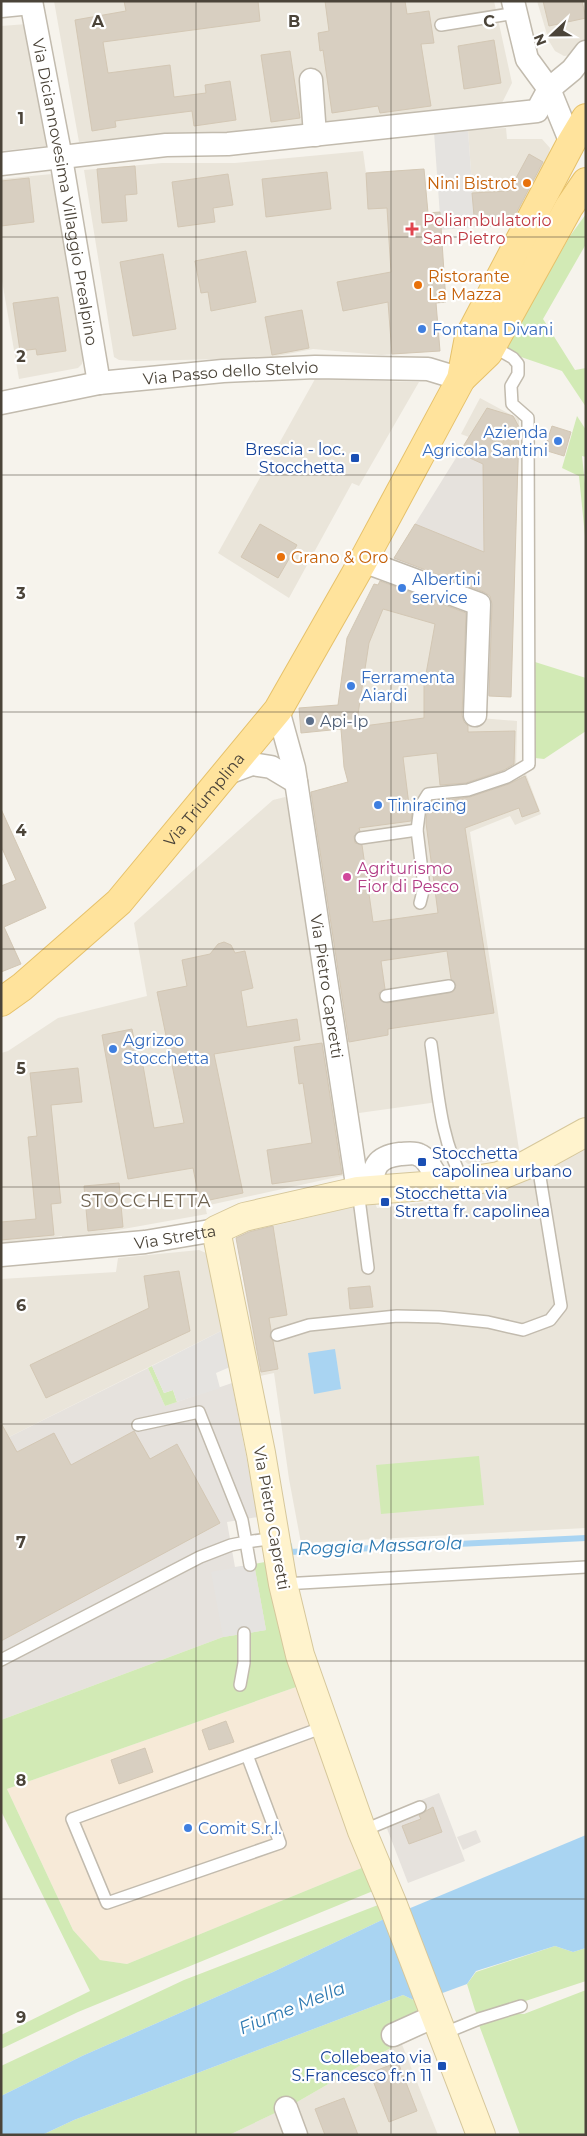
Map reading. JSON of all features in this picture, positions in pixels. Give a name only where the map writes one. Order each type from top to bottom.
[{"type":"main road","name":"Via Triumplina","points":[[461,379],[469,337],[570,143],[586,118]]},
{"type":"main road","name":"Via Triumplina","points":[[1,1002],[22,987],[119,902],[278,710],[461,379],[488,353],[569,207],[586,182]]},
{"type":"street","points":[[1,6],[31,2]]},
{"type":"street","name":"Via Diciannovesima Villaggio Prealpino","points":[[31,2],[61,158],[98,383]]},
{"type":"street","points":[[514,7],[527,59],[550,89],[570,143]]},
{"type":"street","points":[[1,164],[166,145],[228,144],[537,111],[550,89],[579,68],[586,52]]},
{"type":"street","points":[[311,80],[315,135]]},
{"type":"street","name":"Via Passo dello Stelvio","points":[[1,403],[98,383],[223,371],[315,367],[428,369],[461,379]]},
{"type":"street","points":[[362,561],[479,604],[476,715]]},
{"type":"street","name":"Via Pietro Capretti","points":[[278,710],[312,846],[366,1190]]},
{"type":"street","points":[[225,774],[252,764],[271,767],[296,782]]},
{"type":"street","name":"Via Stretta","points":[[1,1255],[145,1242],[216,1230],[244,1217],[366,1190],[458,1184],[499,1176],[537,1159],[586,1132]]},
{"type":"street","name":"Via Pietro Capretti","points":[[216,1230],[262,1453],[283,1584],[300,1655],[362,1831],[393,1905],[481,2135]]},
{"type":"street","points":[[393,2035],[436,2017]]},
{"type":"street","points":[[286,2108],[296,2135]]},
{"type":"lane","points":[[441,25],[514,7]]},
{"type":"lane","points":[[420,904],[424,887],[417,830],[420,807],[428,794],[468,790],[507,777],[529,764],[528,418],[512,404],[510,386],[518,374],[518,364],[513,358],[492,346]]},
{"type":"lane","points":[[361,838],[417,830]]},
{"type":"lane","points":[[386,996],[450,986]]},
{"type":"lane","points":[[431,1044],[448,1146],[458,1184]]},
{"type":"lane","points":[[277,1335],[309,1325],[397,1316],[488,1322],[523,1330],[550,1320],[560,1306],[537,1159]]},
{"type":"lane","points":[[366,1190],[368,1268]]},
{"type":"lane","points":[[138,1425],[199,1412],[242,1520],[250,1565]]},
{"type":"lane","points":[[1,1660],[200,1557],[231,1545],[276,1538]]},
{"type":"lane","points":[[283,1584],[586,1567]]},
{"type":"lane","points":[[240,1685],[244,1663],[244,1633]]},
{"type":"lane","points":[[247,1754],[280,1842],[107,1903],[72,1819],[247,1754],[324,1726]]},
{"type":"lane","points":[[362,1831],[420,1807]]},
{"type":"lane","points":[[436,2017],[479,2019],[521,2006]]},
{"type":"shaded area","points":[[54,1],[494,1],[512,83],[502,103],[238,135],[139,137],[79,142]]},
{"type":"shaded area","points":[[537,1],[586,1],[586,45],[573,55],[564,56],[555,51],[549,41]]},
{"type":"shaded area","points":[[27,24],[46,146],[1,151],[1,26]]},
{"type":"shaded area","points":[[506,128],[507,139],[542,139],[550,148],[549,155],[515,225],[475,227],[468,130]]},
{"type":"shaded area","points":[[468,130],[475,227],[441,230],[434,132]]},
{"type":"shaded area","points":[[363,151],[366,173],[424,169],[428,213],[440,212],[446,302],[436,303],[440,351],[381,355],[313,349],[267,358],[136,361],[119,360],[114,357],[84,170],[162,163],[235,163]]},
{"type":"shaded area","points":[[52,174],[83,358],[82,364],[78,368],[19,379],[1,275],[1,179]]},
{"type":"shaded area","points":[[315,379],[419,382],[359,486],[352,483],[289,598],[218,553]]},
{"type":"shaded area","points":[[480,398],[519,419],[519,457],[461,434]]},
{"type":"shaded area","points":[[469,437],[519,457],[513,591],[511,697],[483,695],[484,598],[392,561]]},
{"type":"shaded area","points":[[395,579],[422,588],[419,598],[472,613],[468,717],[517,721],[516,772],[526,774],[541,814],[515,825],[510,816],[470,832],[520,1156],[468,1164],[458,1155],[451,1143],[445,1101],[359,1113],[310,792],[348,782],[338,704]]},
{"type":"shaded area","points":[[285,797],[290,801],[346,1175],[205,1206],[207,1214],[62,1240],[62,1236],[1,1244],[1,1053],[8,1051],[58,1018],[147,996],[134,923],[273,800]]},
{"type":"shaded area","points":[[586,1144],[586,1528],[301,1543],[289,1479],[274,1373],[260,1376],[235,1232],[273,1226],[360,1205],[375,1203],[377,1208],[444,1200],[501,1186]]},
{"type":"shaded area","points":[[199,1250],[206,1253],[212,1259],[225,1329],[1,1441],[1,1279],[116,1272],[118,1258]]},
{"type":"shaded area","points":[[225,1329],[230,1367],[216,1373],[220,1388],[177,1402],[173,1390],[164,1393],[152,1366]]},
{"type":"shaded area","points":[[148,1368],[165,1406],[232,1383],[258,1517],[227,1522],[235,1567],[254,1564],[266,1630],[223,1637],[1,1720],[1,1441]]},
{"type":"shaded area","points":[[254,1564],[266,1630],[223,1637],[211,1572]]},
{"type":"shaded area","name":"Comit S.r.l.","points":[[299,1686],[364,1867],[127,1964],[100,1960],[73,1930],[7,1789]]},
{"type":"shaded area","points":[[439,1793],[465,1861],[408,1883],[386,1826],[403,1820],[399,1809]]},
{"type":"shaded area","points":[[476,1830],[481,1842],[463,1850],[457,1837]]},
{"type":"shaded area","points":[[401,2042],[438,2135],[303,2135],[292,2105]]},
{"type":"shaded area","points":[[281,2110],[290,2135],[229,2135]]},
{"type":"green space","points":[[586,214],[586,244],[543,319],[575,370],[586,368],[586,407],[562,371],[521,357],[506,347],[570,236]]},
{"type":"green space","points":[[577,416],[586,430],[586,457],[582,456],[586,493],[586,546],[579,476],[562,468]]},
{"type":"green space","points":[[535,662],[586,678],[586,731],[544,759],[535,758]]},
{"type":"green space","points":[[152,1366],[164,1393],[173,1390],[177,1402],[165,1406],[148,1368]]},
{"type":"green space","points":[[479,1456],[484,1505],[381,1514],[376,1465]]},
{"type":"green space","points":[[265,1562],[279,1627],[299,1686],[7,1789],[73,1930],[100,1960],[127,1964],[364,1867],[373,1891],[78,2012],[1,2049],[1,2035],[90,1991],[1,1811],[1,1720],[223,1637],[266,1630],[254,1564]]},
{"type":"green space","points":[[378,1905],[384,1919],[273,1972],[82,2056],[1,2096],[1,2066],[184,1980]]},
{"type":"green space","points":[[555,1946],[573,1952],[586,1948],[586,1981],[492,2012],[477,2014],[467,1984],[476,1972]]},
{"type":"green space","points":[[586,1990],[586,2135],[520,2135],[479,2025],[511,2013],[524,2014]]},
{"type":"green space","points":[[403,1995],[418,2002],[416,2016],[401,2042],[292,2105],[229,2135],[42,2135],[74,2120]]},
{"type":"water","points":[[335,1349],[341,1389],[314,1394],[308,1353]]},
{"type":"water","name":"Fiume Mella","points":[[586,1835],[586,1948],[573,1952],[555,1946],[476,1971],[467,1984],[418,2002],[403,1995],[74,2120],[42,2135],[1,2135],[1,2096],[82,2056],[273,1972],[384,1919]]},
{"type":"building","points":[[124,1],[258,1],[260,21],[103,42],[108,73],[170,65],[174,97],[206,93],[205,85],[230,81],[236,120],[194,126],[192,111],[115,121],[116,127],[92,131],[75,20],[126,11]]},
{"type":"building","points":[[325,1],[405,1],[407,14],[429,11],[434,43],[421,44],[431,106],[380,113],[378,106],[332,113],[323,50],[320,51],[318,33],[329,31]]},
{"type":"building","points":[[543,1],[582,1],[586,18],[549,26]]},
{"type":"building","points":[[494,40],[501,83],[464,89],[458,46]]},
{"type":"building","points":[[290,51],[300,118],[271,122],[261,55]]},
{"type":"building","points":[[529,154],[543,162],[510,225],[475,227],[472,193],[509,191]]},
{"type":"building","points":[[135,166],[137,194],[125,195],[127,221],[102,223],[97,169]]},
{"type":"building","points":[[424,169],[428,213],[440,212],[446,302],[436,303],[440,351],[392,354],[388,302],[343,311],[337,282],[391,272],[387,208],[368,209],[366,173]]},
{"type":"building","points":[[327,172],[331,209],[266,217],[262,179]]},
{"type":"building","points":[[228,174],[233,205],[213,208],[215,222],[178,227],[172,182]]},
{"type":"building","points":[[29,178],[34,222],[1,226],[1,181]]},
{"type":"building","points":[[246,251],[256,302],[211,311],[208,292],[201,293],[195,261]]},
{"type":"building","points":[[163,254],[176,329],[133,336],[120,262]]},
{"type":"building","points":[[58,297],[66,351],[37,355],[36,349],[20,351],[13,303]]},
{"type":"building","points":[[302,310],[309,348],[272,355],[265,317]]},
{"type":"building","points":[[487,408],[513,416],[519,427],[511,697],[489,696],[492,604],[490,596],[484,592],[394,558],[415,524],[484,552],[483,464],[459,453]]},
{"type":"building","name":"Azienda Agricola Santini","points":[[552,426],[571,432],[564,456],[544,450]]},
{"type":"building","points":[[260,524],[297,545],[278,578],[241,557]]},
{"type":"building","points":[[380,581],[466,613],[462,715],[464,722],[468,726],[468,732],[515,731],[514,764],[504,770],[466,783],[440,785],[437,753],[403,757],[409,805],[413,804],[411,821],[359,828],[360,831],[354,836],[355,843],[362,845],[373,922],[438,913],[426,823],[427,810],[432,802],[470,797],[509,784],[525,776],[539,811],[522,817],[519,808],[465,828],[494,1013],[388,1029],[388,1035],[349,1042],[311,792],[348,782],[344,767],[341,729],[301,733],[299,708],[338,705],[347,638],[374,584],[378,585]],"holes":[[[383,609],[435,624],[424,685],[424,718],[356,727],[369,643]],[[447,951],[451,979],[456,985],[453,992],[387,1003],[380,1000],[379,993],[385,989],[381,961]]]},
{"type":"building","points":[[1,809],[46,908],[4,927],[21,964],[1,972],[1,886],[16,880],[1,846]]},
{"type":"building","points":[[224,942],[231,945],[235,953],[245,951],[253,988],[241,991],[247,1027],[297,1019],[300,1040],[214,1054],[243,1193],[200,1202],[193,1168],[128,1179],[102,1035],[132,1029],[137,1055],[141,1054],[154,1128],[184,1123],[157,992],[187,986],[182,960],[210,954],[218,944]]},
{"type":"building","points":[[322,1043],[342,1174],[272,1184],[267,1150],[312,1143],[303,1083],[299,1084],[294,1047]]},
{"type":"building","points":[[78,1068],[82,1102],[51,1105],[61,1203],[51,1204],[54,1235],[1,1240],[1,1222],[36,1219],[28,1137],[37,1136],[30,1073]]},
{"type":"building","points":[[119,1183],[123,1227],[88,1231],[84,1186]]},
{"type":"building","points":[[273,1226],[287,1315],[269,1318],[270,1337],[273,1341],[278,1369],[261,1372],[236,1238],[249,1232]]},
{"type":"building","points":[[179,1271],[190,1331],[46,1398],[30,1365],[149,1308],[144,1276]]},
{"type":"building","points":[[370,1286],[373,1307],[350,1309],[348,1288]]},
{"type":"building","points":[[1,1423],[17,1452],[54,1433],[71,1465],[134,1431],[150,1459],[177,1444],[220,1523],[1,1641]]},
{"type":"building","points":[[226,1721],[234,1742],[209,1750],[202,1730]]},
{"type":"building","points":[[145,1748],[153,1772],[119,1784],[111,1760]]},
{"type":"building","points":[[433,1807],[442,1832],[409,1844],[402,1826],[421,1819],[419,1815]]},
{"type":"building","points":[[398,2062],[417,2111],[389,2122],[370,2073]]},
{"type":"building","points":[[344,2098],[358,2135],[325,2135],[315,2109]]},
{"type":"waterway","name":"Roggia Massarola","points":[[289,1545],[290,1552],[586,1538]]},
{"type":"place","name":"Nini Bistrot","points":[[527,183]]},
{"type":"place","name":"Poliambulatorio San Pietro","points":[[412,229]]},
{"type":"place","name":"Ristorante La Mazza","points":[[418,285]]},
{"type":"place","name":"Fontana Divani","points":[[422,329]]},
{"type":"place","name":"Azienda Agricola Santini","points":[[558,441]]},
{"type":"place","name":"Brescia - loc. Stocchetta","points":[[355,458]]},
{"type":"place","name":"Grano & Oro","points":[[281,557]]},
{"type":"place","name":"Albertini service","points":[[402,588]]},
{"type":"place","name":"Ferramenta Aiardi","points":[[351,686]]},
{"type":"place","name":"Api-Ip","points":[[310,721]]},
{"type":"place","name":"Tiniracing","points":[[378,805]]},
{"type":"place","name":"Agriturismo Fior di Pesco","points":[[347,877]]},
{"type":"place","name":"Agrizoo Stocchetta","points":[[113,1049]]},
{"type":"place","name":"Stocchetta capolinea urbano","points":[[422,1162]]},
{"type":"place","name":"Stocchetta via Stretta fr. capolinea","points":[[385,1202]]},
{"type":"place","name":"Comit S.r.l.","points":[[188,1828]]},
{"type":"place","name":"Collebeato via S.Francesco fr.n 11","points":[[442,2066]]},
{"type":"district","name":"STOCCHETTA","points":[[146,1201]]}]
